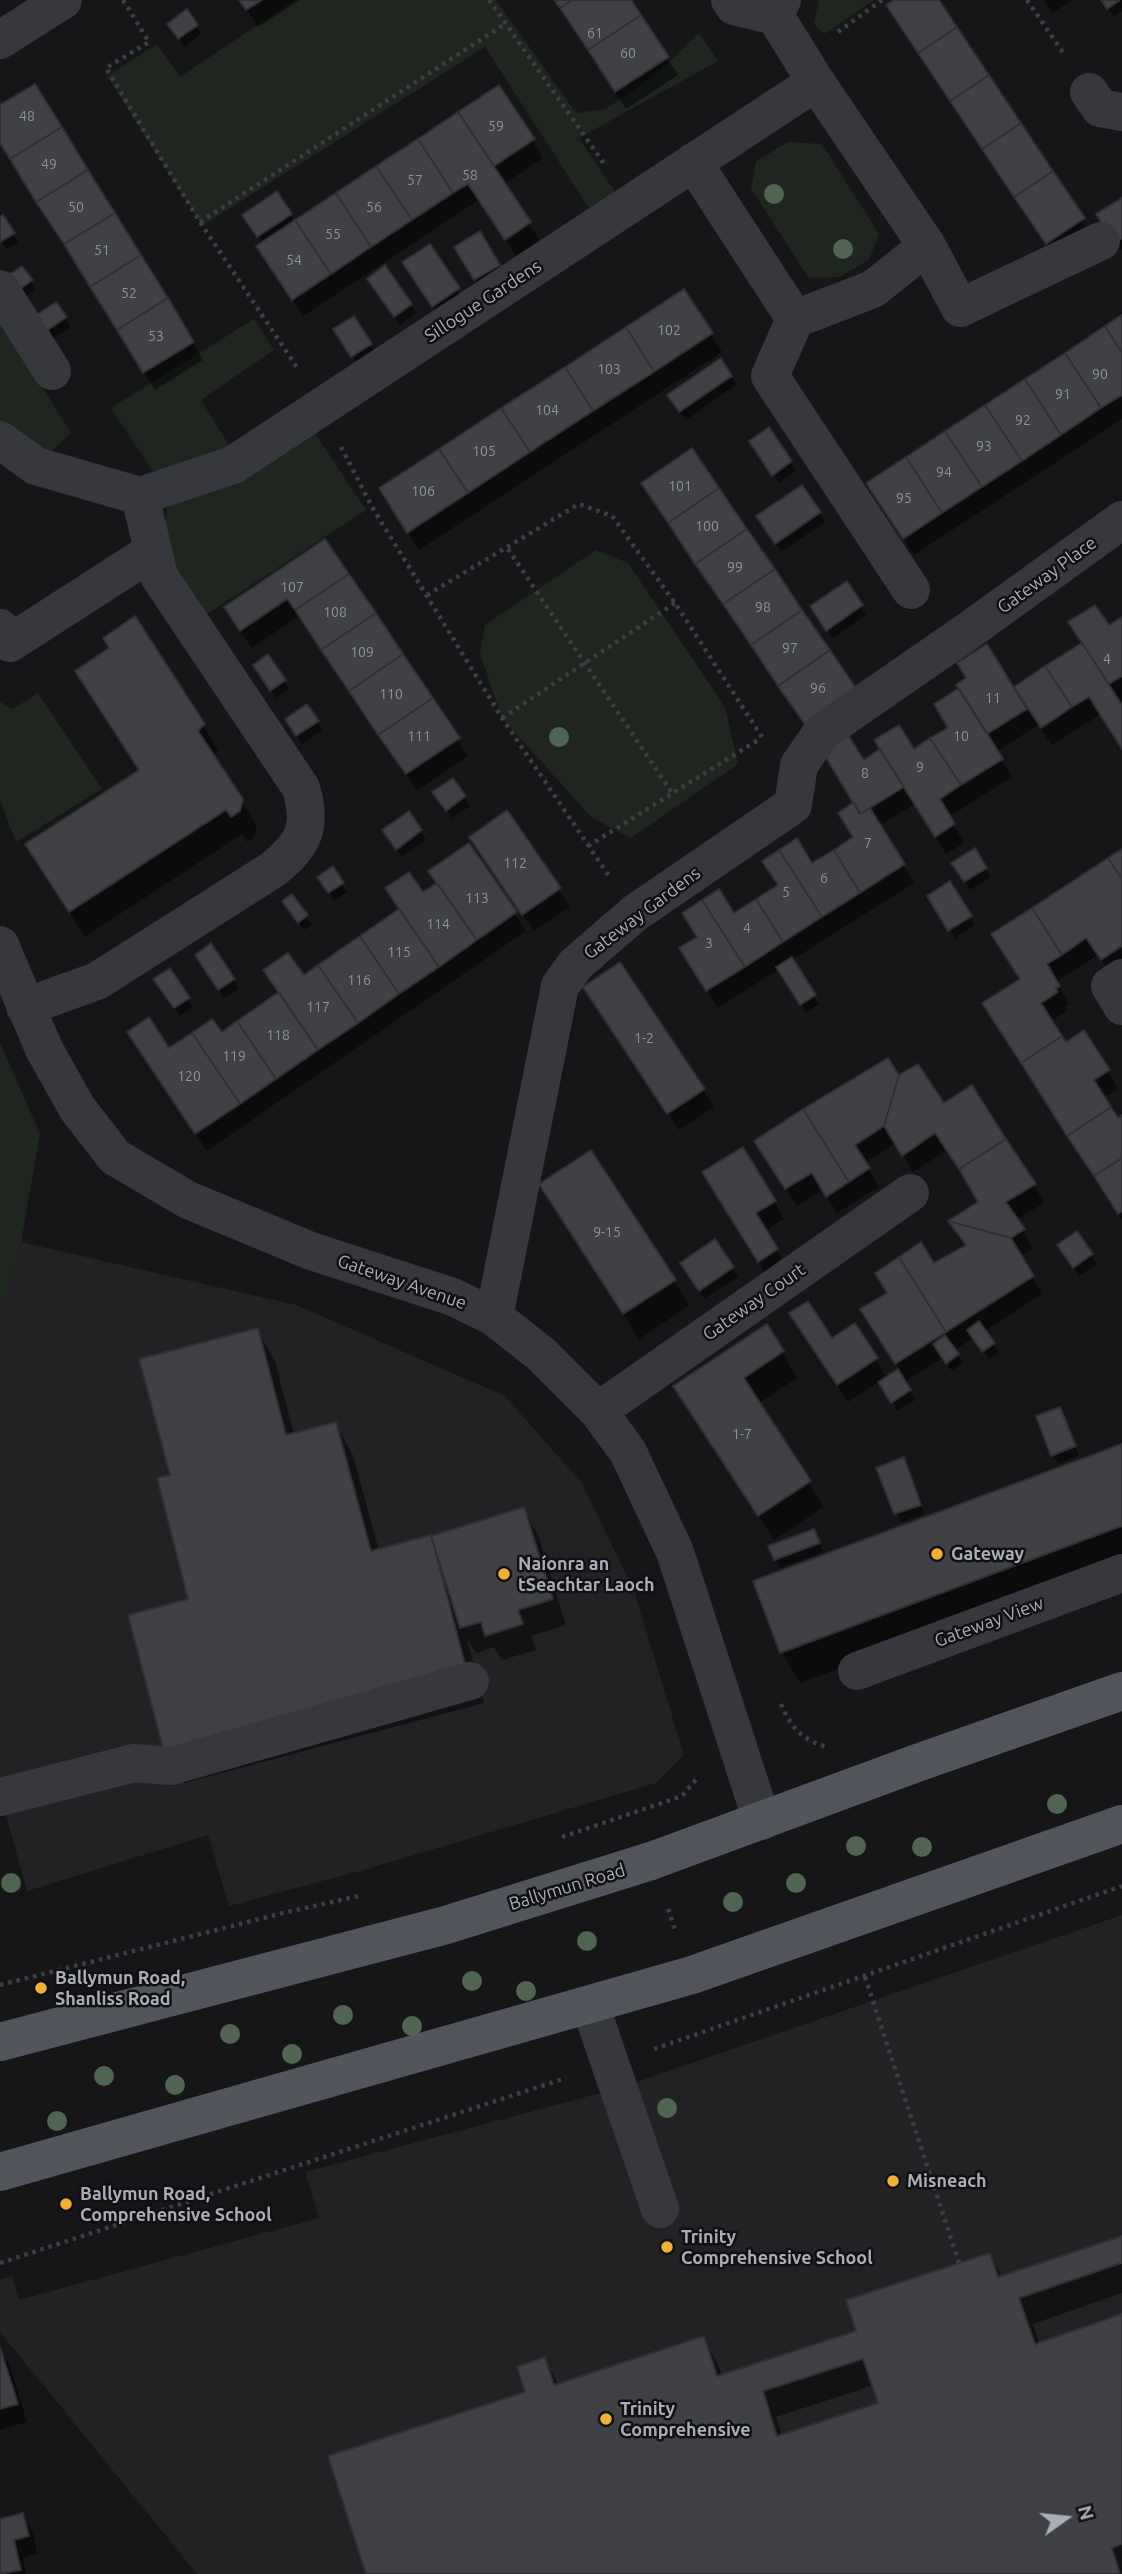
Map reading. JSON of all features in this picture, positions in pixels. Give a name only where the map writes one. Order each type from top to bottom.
[{"type":"main road","name":"Ballymun Road","points":[[0,2042],[446,1925],[651,1861],[1122,1691]]},
{"type":"main road","points":[[0,2172],[713,1968],[1120,1832]]},
{"type":"street","points":[[0,40],[62,0]]},
{"type":"street","points":[[730,0],[734,6],[778,8],[816,82],[928,246],[960,308],[1101,241]]},
{"type":"street","name":"Sillogue Gardens","points":[[140,496],[233,465],[816,82]]},
{"type":"street","points":[[1089,92],[1100,108],[1122,112]]},
{"type":"street","points":[[693,162],[795,318]]},
{"type":"street","points":[[911,590],[770,376],[795,318],[873,289],[928,246]]},
{"type":"street","points":[[0,289],[52,371]]},
{"type":"street","points":[[0,440],[36,467],[140,496],[159,576],[301,788],[306,806],[305,830],[293,853],[272,870],[97,981],[25,1007]]},
{"type":"street","name":"Gateway Place","points":[[971,629],[1122,520]]},
{"type":"street","points":[[0,628],[10,643],[153,551]]},
{"type":"street","name":"Gateway Gardens","points":[[494,1317],[560,986],[576,964],[635,914],[793,805],[799,765],[822,732],[971,629]]},
{"type":"street","name":"Gateway Avenue","points":[[0,945],[44,1049],[77,1108],[116,1157],[188,1200],[311,1251],[453,1297],[494,1317],[541,1354],[598,1411],[628,1452],[675,1552],[762,1821]]},
{"type":"street","points":[[1122,978],[1110,986],[1122,1006]]},
{"type":"street","name":"Gateway Court","points":[[598,1411],[910,1193]]},
{"type":"street","name":"Gateway View","points":[[856,1671],[1122,1573]]},
{"type":"street","points":[[0,1797],[134,1763],[171,1766],[470,1681]]},
{"type":"street","points":[[590,2005],[660,2209]]},
{"type":"path","points":[[123,0],[149,42],[106,68],[200,222],[288,353],[321,408],[372,507],[502,718],[635,914]]},
{"type":"path","points":[[489,0],[633,202]]},
{"type":"path","points":[[1027,0],[1089,92]]},
{"type":"path","points":[[200,222],[505,24]]},
{"type":"path","points":[[427,595],[508,549],[579,504],[612,516],[675,603],[762,738],[799,765]]},
{"type":"path","points":[[508,549],[672,793]]},
{"type":"path","points":[[502,718],[675,603]]},
{"type":"path","points":[[588,846],[762,738]]},
{"type":"path","points":[[559,1838],[682,1796],[702,1773]]},
{"type":"path","points":[[0,2263],[712,2030],[1122,1885]]},
{"type":"path","points":[[0,1985],[368,1894]]},
{"type":"path","points":[[668,1909],[680,1944]]},
{"type":"path","points":[[865,1976],[959,2263]]},
{"type":"path","points":[[709,2022],[712,2030]]},
{"type":"shaded area","points":[[295,0],[496,0],[576,113],[606,109],[659,72],[699,33],[718,61],[579,138],[617,195],[592,213],[485,47],[202,226],[107,76],[157,44],[180,77]]},
{"type":"shaded area","points":[[819,0],[874,0],[824,34],[814,24]]},
{"type":"shaded area","points":[[788,142],[822,144],[879,234],[869,260],[839,277],[809,278],[751,189],[756,161]]},
{"type":"shaded area","points":[[0,290],[39,381],[71,433],[36,466],[0,439]]},
{"type":"shaded area","points":[[254,319],[274,350],[201,400],[239,461],[305,418],[366,510],[192,624],[160,576],[169,486],[164,488],[111,408]]},
{"type":"shaded area","points":[[596,550],[628,563],[725,707],[738,764],[631,838],[591,817],[502,718],[480,653],[485,625]]},
{"type":"shaded area","points":[[38,693],[102,789],[16,842],[0,800],[0,702],[13,709]]},
{"type":"shaded area","points":[[0,1042],[40,1134],[21,1242],[0,1326]]},
{"type":"shaded area","points":[[21,1242],[296,1305],[505,1396],[581,1482],[633,1588],[684,1755],[656,1783],[367,1869],[229,1906],[208,1835],[27,1891],[3,1804],[0,1804],[0,1326]]},
{"type":"shaded area","name":"Trinity Comprehensive School","points":[[1122,1915],[1122,2574],[197,2574],[0,2332],[0,2279],[12,2276],[19,2300],[319,2218],[305,2172],[619,2088]]},
{"type":"building","points":[[239,0],[262,0],[246,10]]},
{"type":"building","points":[[554,0],[572,0],[560,8]]},
{"type":"building","points":[[572,0],[631,0],[641,15],[588,50],[560,8]]},
{"type":"building","points":[[894,0],[939,0],[957,27],[918,53],[886,5]]},
{"type":"building","points":[[1101,0],[1120,0],[1107,9]]},
{"type":"building","points":[[187,9],[198,25],[178,39],[167,24]]},
{"type":"building","points":[[641,15],[669,57],[615,92],[588,50]]},
{"type":"building","points":[[957,27],[989,75],[950,101],[918,53]]},
{"type":"building","points":[[989,75],[1021,123],[982,149],[950,101]]},
{"type":"building","points":[[35,84],[62,127],[10,159],[0,143],[0,105]]},
{"type":"building","points":[[499,85],[535,139],[494,166],[458,112]]},
{"type":"building","points":[[458,112],[531,222],[505,240],[468,184],[453,193],[418,139]]},
{"type":"building","points":[[1021,123],[1053,171],[1014,197],[982,149]]},
{"type":"building","points":[[62,127],[88,170],[36,202],[10,159]]},
{"type":"building","points":[[418,139],[453,193],[412,220],[376,166]]},
{"type":"building","points":[[376,166],[412,220],[371,247],[336,193]]},
{"type":"building","points":[[88,170],[115,213],[64,244],[36,202]]},
{"type":"building","points":[[1053,171],[1085,218],[1046,244],[1014,197]]},
{"type":"building","points":[[277,191],[292,214],[257,237],[242,215]]},
{"type":"building","points":[[336,193],[371,247],[331,274],[295,220]]},
{"type":"building","points":[[1122,198],[1122,238],[1114,243],[1096,214]]},
{"type":"building","points":[[115,213],[141,255],[90,287],[64,244]]},
{"type":"building","points":[[3,215],[15,233],[0,242],[0,217]]},
{"type":"building","points":[[295,220],[331,274],[292,300],[256,246]]},
{"type":"building","points":[[480,231],[500,265],[474,280],[454,247]]},
{"type":"building","points":[[430,244],[460,288],[432,307],[402,262]]},
{"type":"building","points":[[141,255],[168,298],[117,330],[90,287]]},
{"type":"building","points":[[385,265],[412,304],[394,317],[367,279]]},
{"type":"building","points":[[22,266],[33,280],[18,290],[7,276]]},
{"type":"building","points":[[684,289],[713,333],[654,372],[626,327]]},
{"type":"building","points":[[168,298],[194,342],[143,373],[117,330]]},
{"type":"building","points":[[56,302],[67,317],[43,333],[32,318]]},
{"type":"building","points":[[1122,315],[1122,353],[1105,326]]},
{"type":"building","points":[[354,316],[372,344],[351,357],[333,329]]},
{"type":"building","points":[[1105,326],[1122,353],[1122,395],[1101,408],[1065,353]]},
{"type":"building","points":[[626,327],[654,372],[593,411],[565,367]]},
{"type":"building","points":[[1065,353],[1101,408],[1061,435],[1025,379]]},
{"type":"building","points":[[721,358],[732,376],[679,412],[667,395]]},
{"type":"building","points":[[565,367],[593,411],[530,452],[501,408]]},
{"type":"building","points":[[1025,379],[1061,435],[1022,461],[985,405]]},
{"type":"building","points":[[985,405],[1022,461],[982,487],[945,431]]},
{"type":"building","points":[[501,408],[530,452],[468,493],[439,449]]},
{"type":"building","points":[[769,427],[792,461],[772,476],[749,441]]},
{"type":"building","points":[[945,431],[982,487],[942,513],[906,457]]},
{"type":"building","points":[[692,448],[719,488],[668,523],[641,483]]},
{"type":"building","points":[[439,449],[468,493],[407,533],[379,488]]},
{"type":"building","points":[[906,457],[942,513],[903,539],[866,483]]},
{"type":"building","points":[[802,485],[821,512],[775,544],[756,516]]},
{"type":"building","points":[[719,488],[747,529],[695,564],[668,523]]},
{"type":"building","points":[[747,529],[775,569],[723,604],[695,564]]},
{"type":"building","points":[[325,539],[349,574],[295,610],[287,599],[240,631],[224,607]]},
{"type":"building","points":[[775,569],[802,610],[751,645],[723,604]]},
{"type":"building","points":[[349,574],[376,613],[321,650],[295,610]]},
{"type":"building","points":[[847,581],[863,605],[826,631],[810,606]]},
{"type":"building","points":[[1095,605],[1109,625],[1122,617],[1122,676],[1109,684],[1068,622]]},
{"type":"building","points":[[802,610],[830,650],[778,686],[751,645]]},
{"type":"building","points":[[376,613],[403,654],[349,691],[321,650]]},
{"type":"building","points":[[135,616],[205,724],[198,731],[243,799],[240,811],[231,817],[226,810],[69,912],[25,844],[139,770],[75,671],[109,648],[103,638]]},
{"type":"building","points":[[1082,643],[1122,705],[1122,749],[1089,697],[1072,707],[1045,666]]},
{"type":"building","points":[[987,644],[1027,709],[987,734],[956,685],[966,678],[957,663]]},
{"type":"building","points":[[830,650],[858,691],[806,726],[778,686]]},
{"type":"building","points":[[268,654],[286,680],[270,691],[253,665]]},
{"type":"building","points":[[403,654],[433,698],[378,735],[349,691]]},
{"type":"building","points":[[1045,666],[1072,707],[1041,728],[1014,687]]},
{"type":"building","points":[[959,688],[1003,759],[961,785],[930,738],[948,728],[934,704]]},
{"type":"building","points":[[433,698],[460,738],[406,774],[378,735]]},
{"type":"building","points":[[307,704],[319,721],[296,736],[285,719]]},
{"type":"building","points":[[899,725],[914,749],[930,738],[961,785],[940,799],[955,824],[935,837],[874,740]]},
{"type":"building","points":[[848,735],[864,760],[880,749],[904,787],[860,814],[822,751]]},
{"type":"building","points":[[453,778],[466,796],[446,811],[432,792]]},
{"type":"building","points":[[854,802],[860,814],[870,808],[905,864],[860,893],[834,850],[853,837],[838,813]]},
{"type":"building","points":[[507,810],[561,888],[522,915],[469,837]]},
{"type":"building","points":[[409,811],[422,830],[396,850],[382,830]]},
{"type":"building","points":[[797,838],[812,863],[834,850],[860,893],[822,917],[779,850]]},
{"type":"building","points":[[469,843],[517,912],[477,940],[428,871]]},
{"type":"building","points":[[975,848],[987,868],[964,882],[951,863]]},
{"type":"building","points":[[1122,849],[1122,879],[1108,858]]},
{"type":"building","points":[[779,850],[822,917],[783,942],[756,899],[778,885],[762,861]]},
{"type":"building","points":[[1108,858],[1122,879],[1122,946],[1101,960],[1086,938],[1062,955],[1032,908]]},
{"type":"building","points":[[333,866],[344,883],[328,893],[317,877]]},
{"type":"building","points":[[409,872],[423,892],[437,883],[477,940],[439,967],[385,888]]},
{"type":"building","points":[[950,881],[972,916],[948,931],[927,896]]},
{"type":"building","points":[[719,889],[734,913],[756,899],[783,942],[745,967],[702,900]]},
{"type":"building","points":[[292,894],[308,915],[298,923],[282,901]]},
{"type":"building","points":[[702,900],[745,967],[706,991],[679,948],[697,937],[682,913]]},
{"type":"building","points":[[1032,908],[1062,955],[1047,964],[1060,986],[1056,988],[1058,992],[1041,1003],[1062,1036],[1021,1063],[982,1003],[1020,979],[991,934]]},
{"type":"building","points":[[399,909],[439,967],[399,994],[360,936]]},
{"type":"building","points":[[360,936],[399,994],[358,1023],[318,965]]},
{"type":"building","points":[[211,943],[235,979],[218,990],[195,955]]},
{"type":"building","points":[[288,953],[304,975],[318,965],[358,1023],[318,1050],[263,970]]},
{"type":"building","points":[[792,957],[816,995],[800,1005],[776,967]]},
{"type":"building","points":[[620,962],[705,1089],[667,1114],[583,987]]},
{"type":"building","points":[[170,968],[190,998],[174,1008],[153,979]]},
{"type":"building","points":[[279,992],[318,1050],[276,1079],[237,1021]]},
{"type":"building","points":[[149,1017],[169,1048],[192,1033],[240,1104],[195,1134],[127,1032]]},
{"type":"building","points":[[212,1019],[222,1032],[237,1021],[276,1079],[240,1104],[192,1033]]},
{"type":"building","points":[[1084,1030],[1110,1070],[1094,1080],[1111,1107],[1067,1136],[1021,1063],[1062,1036],[1066,1042]]},
{"type":"building","points":[[888,1058],[899,1075],[884,1126],[855,1145],[870,1168],[849,1182],[803,1109]]},
{"type":"building","points":[[918,1064],[944,1103],[972,1085],[1006,1139],[959,1169],[935,1133],[902,1156],[884,1126],[899,1075]]},
{"type":"building","points":[[1111,1107],[1118,1118],[1122,1115],[1122,1158],[1094,1176],[1067,1136]]},
{"type":"building","points":[[803,1109],[849,1182],[826,1197],[812,1173],[785,1189],[754,1141]]},
{"type":"building","points":[[1006,1139],[1036,1184],[1006,1202],[1025,1229],[1011,1238],[948,1221],[978,1202],[959,1169]]},
{"type":"building","points":[[743,1147],[776,1201],[756,1213],[778,1249],[758,1262],[702,1172]]},
{"type":"building","points":[[591,1150],[676,1280],[623,1314],[539,1184]]},
{"type":"building","points":[[1122,1158],[1122,1211],[1118,1214],[1094,1176]]},
{"type":"building","points":[[948,1221],[1011,1238],[1034,1276],[946,1332],[899,1257],[921,1242],[934,1263],[966,1245]]},
{"type":"building","points":[[1077,1231],[1093,1254],[1073,1268],[1057,1245]]},
{"type":"building","points":[[715,1239],[734,1267],[699,1291],[680,1263]]},
{"type":"building","points":[[899,1257],[946,1332],[895,1364],[860,1309],[887,1293],[875,1273]]},
{"type":"building","points":[[808,1301],[832,1338],[855,1323],[878,1358],[837,1385],[789,1313]]},
{"type":"building","points":[[979,1321],[995,1343],[982,1352],[967,1330]]},
{"type":"building","points":[[767,1324],[784,1351],[744,1378],[811,1481],[758,1516],[673,1386]]},
{"type":"building","points":[[258,1328],[286,1435],[336,1422],[371,1551],[431,1535],[467,1672],[164,1752],[128,1615],[188,1599],[157,1478],[170,1475],[139,1359]]},
{"type":"building","points":[[945,1335],[959,1354],[946,1364],[933,1344]]},
{"type":"building","points":[[898,1369],[911,1390],[891,1403],[878,1382]]},
{"type":"building","points":[[1060,1407],[1076,1446],[1051,1456],[1036,1416]]},
{"type":"building","name":"Gateway","points":[[1122,1444],[1122,1526],[780,1653],[753,1581]]},
{"type":"building","points":[[904,1457],[921,1505],[894,1514],[876,1468]]},
{"type":"building","points":[[524,1507],[553,1599],[518,1610],[523,1624],[485,1636],[481,1622],[460,1628],[431,1536]]},
{"type":"building","points":[[814,1529],[820,1543],[774,1560],[768,1546]]},
{"type":"building","name":"Trinity Comprehensive","points":[[1122,2236],[1122,2263],[1019,2298],[1035,2344],[1122,2314],[1122,2544],[1112,2548],[1120,2574],[366,2574],[328,2456],[525,2392],[517,2367],[545,2357],[554,2385],[704,2336],[717,2376],[856,2331],[846,2300],[990,2253],[998,2277]],"holes":[[[863,2359],[878,2403],[777,2436],[763,2391]]]},
{"type":"building","points":[[0,2347],[18,2404],[0,2409]]},
{"type":"building","points":[[23,2513],[29,2536],[14,2540],[21,2570],[0,2574],[0,2519]]},
{"type":"place","name":"Gateway","points":[[937,1554]]},
{"type":"place","name":"Naíonra an tSeachtar Laoch","points":[[504,1574]]},
{"type":"place","name":"Ballymun Road, Shanliss Road","points":[[41,1988]]},
{"type":"place","name":"Misneach","points":[[893,2181]]},
{"type":"place","name":"Ballymun Road, Comprehensive School","points":[[66,2204]]},
{"type":"place","name":"Trinity Comprehensive School","points":[[667,2247]]},
{"type":"place","name":"Trinity Comprehensive","points":[[606,2419]]}]
